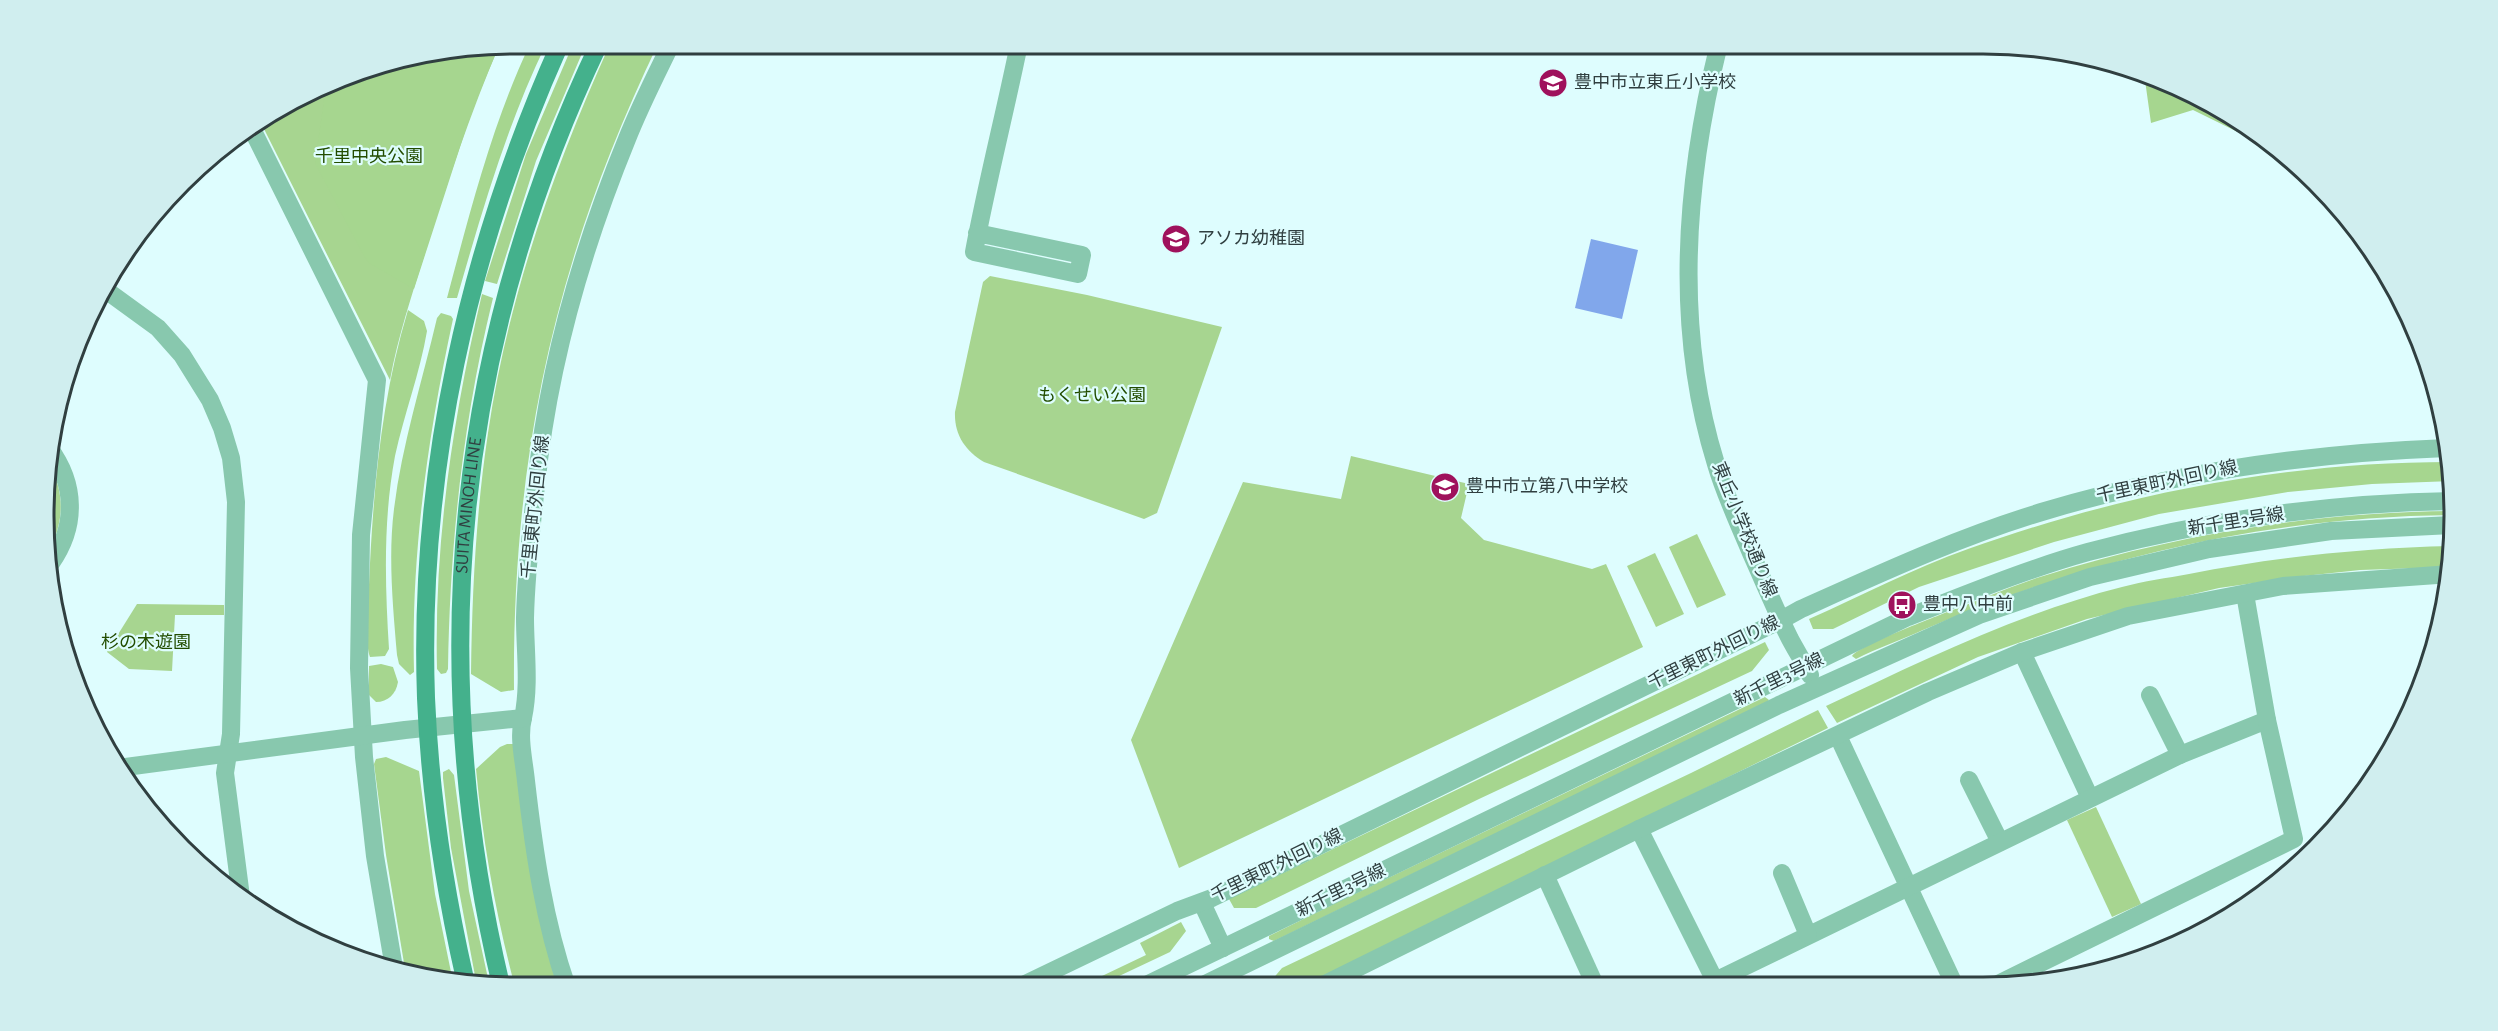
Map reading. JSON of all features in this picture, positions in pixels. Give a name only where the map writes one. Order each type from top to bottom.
[{"type":"main road","name":"SUITA MINOH LINE","points":[[464,974],[445,878],[435,808],[428,727],[426,617],[429,547],[439,456],[452,377],[471,289],[494,212],[522,133],[556,54]]},
{"type":"main road","name":"SUITA MINOH LINE","points":[[499,976],[479,881],[469,809],[462,723],[460,631],[463,552],[474,451],[494,339],[528,216],[568,109],[594,54]]},
{"type":"street","name":"千里東町外回り線","points":[[564,977],[545,906],[532,832],[523,751],[526,695],[525,618],[531,524],[538,468],[567,320],[601,206],[628,136],[666,54]]},
{"type":"street","points":[[977,233],[1082,255],[1078,274],[974,252],[977,233],[1017,54]]},
{"type":"street","name":"東丘小学校通り線","points":[[1717,54],[1692,182],[1688,237],[1689,315],[1701,399],[1715,464],[1730,505],[1781,620],[1816,688]]},
{"type":"street","points":[[255,135],[377,380],[361,535],[358,626],[363,736],[375,856],[393,960]]},
{"type":"street","points":[[1032,264],[1037,245]]},
{"type":"street","points":[[111,294],[158,328],[182,355],[210,400],[231,458],[236,502],[231,734],[225,773],[239,885]]},
{"type":"street","name":"千里東町外回り線","points":[[1039,977],[1177,911],[1202,903],[1801,609],[1925,554],[2043,512],[2112,492],[2251,464],[2347,453],[2439,448]]},
{"type":"street","points":[[56,553],[66,532],[70,505],[65,476],[57,462]]},
{"type":"street","name":"新千里3号線","points":[[1163,977],[1908,617],[2007,579],[2087,553],[2168,533],[2242,519],[2373,504],[2444,501]]},
{"type":"street","name":"新千里3号線","points":[[1239,977],[1816,688],[1979,615],[2090,577],[2209,549],[2376,527],[2444,525]]},
{"type":"street","points":[[1339,977],[1639,829],[1928,692],[2022,652],[2128,616],[2283,586],[2440,575]]},
{"type":"street","points":[[2015,976],[2294,839],[2267,720],[2245,594]]},
{"type":"street","points":[[2022,652],[2091,798]]},
{"type":"street","points":[[2150,695],[2180,755]]},
{"type":"street","points":[[129,767],[428,727],[523,718]]},
{"type":"street","points":[[1723,977],[2180,755],[2267,720]]},
{"type":"street","points":[[1838,736],[1951,977]]},
{"type":"street","points":[[1969,780],[2000,842]]},
{"type":"street","points":[[1639,829],[1713,977]]},
{"type":"street","points":[[1782,873],[1808,935]]},
{"type":"street","points":[[1545,875],[1591,977]]},
{"type":"street","points":[[1202,903],[1237,977]]},
{"type":"green space","points":[[525,54],[541,54],[507,137],[457,298],[447,298],[473,201],[516,74]]},
{"type":"green space","points":[[569,54],[582,54],[536,161],[497,284],[485,281],[526,154]]},
{"type":"green space","points":[[606,54],[653,54],[622,123],[592,201],[567,279],[547,358],[532,438],[521,519],[515,603],[514,690],[501,692],[471,674],[475,553],[488,433],[508,332],[535,234]]},
{"type":"green space","name":"千里中央公園","points":[[495,55],[442,201],[406,316],[390,380],[264,129],[311,102],[367,78],[425,63]]},
{"type":"green space","name":"千里中央公園","points":[[495,55],[472,110],[414,289],[369,263],[315,163],[325,96],[367,78],[425,63]]},
{"type":"green space","points":[[2145,84],[2187,102],[2242,134],[2193,110],[2151,123]]},
{"type":"green space","name":"もくせい公園","points":[[990,276],[1087,295],[1222,327],[1157,513],[1144,519],[984,462],[966,447],[956,428],[955,412],[983,282]]},
{"type":"green space","points":[[482,294],[493,298],[466,436],[455,528],[448,669],[446,673],[441,674],[437,669],[437,621],[442,527],[454,433]]},
{"type":"green space","points":[[408,310],[424,321],[427,331],[395,456],[388,504],[386,552],[389,649],[385,656],[370,657],[367,622],[376,481],[391,377]]},
{"type":"green space","points":[[441,313],[453,319],[436,406],[423,494],[415,583],[414,672],[410,675],[399,664],[397,655],[392,582],[392,527],[407,437],[437,318]]},
{"type":"green space","points":[[1351,456],[1469,484],[1461,518],[1484,540],[1592,569],[1606,564],[1643,647],[1179,868],[1131,740],[1243,482],[1341,499]]},
{"type":"green space","points":[[2441,462],[2443,481],[2372,484],[2288,492],[2159,514],[2054,542],[1919,587],[1833,629],[1813,629],[1809,619],[1908,573],[1968,549],[2085,512],[2145,497],[2266,475],[2388,463]]},
{"type":"green space","points":[[56,479],[61,504],[55,539]]},
{"type":"green space","points":[[55,490],[58,505],[54,525]]},
{"type":"green space","points":[[2444,511],[2444,515],[2315,524],[2248,533],[2182,546],[2116,562],[2051,582],[1987,604],[1856,659],[1852,656],[1867,646],[1942,614],[2040,577],[2090,562],[2192,538],[2244,529],[2296,521],[2401,512]]},
{"type":"green space","points":[[1697,534],[1726,595],[1697,608],[1669,547]]},
{"type":"green space","points":[[2443,546],[2441,567],[2360,570],[2219,588],[2087,619],[1978,657],[1837,723],[1826,706],[2008,624],[2122,587],[2287,558]]},
{"type":"green space","points":[[1655,553],[1684,614],[1656,627],[1627,566]]},
{"type":"green space","name":"杉の木遊園","points":[[137,604],[224,605],[224,615],[175,615],[172,671],[129,669],[107,652]]},
{"type":"green space","points":[[1765,642],[1769,650],[1752,671],[1479,799],[1256,908],[1234,908],[1229,899]]},
{"type":"green space","points":[[381,664],[393,667],[398,682],[391,696],[384,701],[376,702],[369,695],[369,666]]},
{"type":"green space","points":[[1765,697],[1769,700],[1766,703],[1274,941],[1269,939],[1269,936],[1336,903]]},
{"type":"green space","points":[[1818,710],[1828,728],[1321,977],[1274,977],[1282,968]]},
{"type":"green space","points":[[514,744],[538,908],[555,977],[513,977],[502,933],[486,852],[476,769],[500,747]]},
{"type":"green space","points":[[386,757],[419,771],[435,894],[451,972],[404,963],[386,855],[374,764],[376,759]]},
{"type":"green space","points":[[449,769],[454,775],[469,891],[487,976],[475,975],[451,848],[443,772]]},
{"type":"green space","points":[[2096,807],[2141,904],[2112,917],[2067,820]]},
{"type":"green space","points":[[1181,922],[1186,931],[1170,952],[1117,977],[1100,977],[1146,955],[1140,943]]},
{"type":"water","points":[[1591,239],[1638,250],[1622,319],[1575,308]]},
{"type":"place","name":"豊中市立東丘小学校","points":[[1553,83]]},
{"type":"place","name":"アソカ幼稚園","points":[[1176,239]]},
{"type":"place","name":"豊中市立第八中学校","points":[[1445,487]]},
{"type":"place","name":"豊中八中前","points":[[1902,605]]}]
